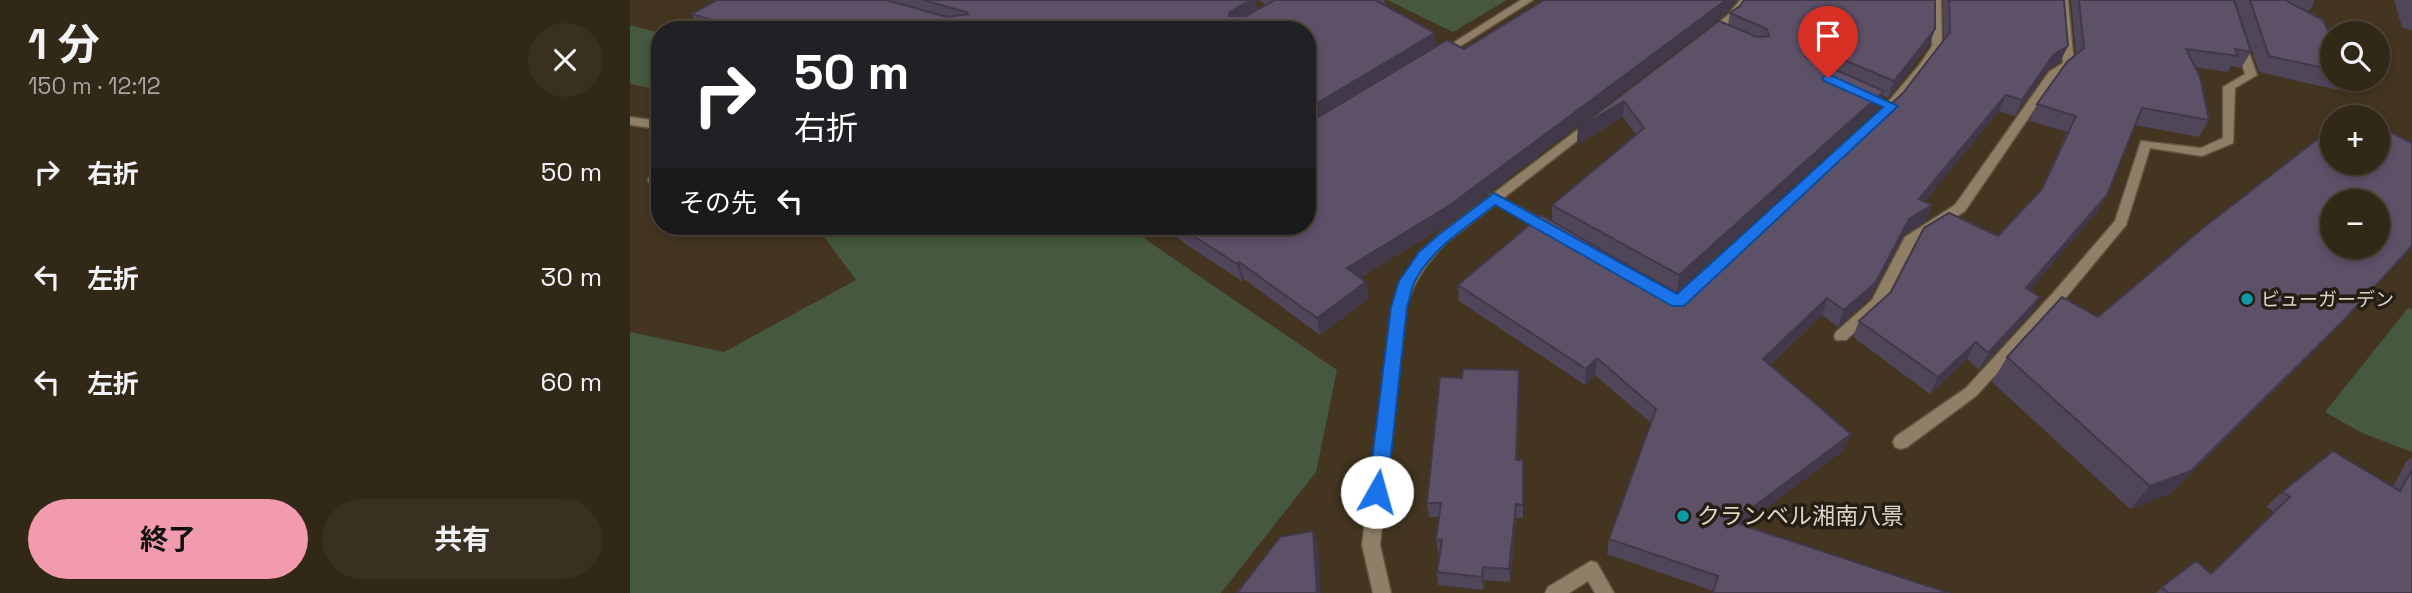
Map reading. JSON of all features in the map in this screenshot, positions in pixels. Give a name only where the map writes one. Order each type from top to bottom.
[{"type":"street","points":[[1423,65],[1528,0]]},
{"type":"street","points":[[1693,47],[1720,32],[1745,0]]},
{"type":"street","points":[[1884,107],[1937,46],[1936,0]]},
{"type":"street","points":[[1841,336],[1877,303],[1910,240],[1959,208],[2053,75],[2069,64],[2063,0]]},
{"type":"street","points":[[1901,442],[1971,392],[2058,297],[2121,222],[2145,145],[2202,152],[2229,140],[2229,87],[2251,75],[2235,25]]},
{"type":"street","points":[[1382,593],[1371,545],[1399,307],[1407,281],[1433,248],[1604,114]]},
{"type":"street","points":[[630,121],[651,124]]},
{"type":"street","points":[[1494,198],[1563,237]]},
{"type":"street","points":[[1554,593],[1591,569],[1605,593]]},
{"type":"green space","points":[[1387,0],[1507,0],[1453,32]]},
{"type":"green space","points":[[630,25],[651,31],[651,88],[630,84]]},
{"type":"green space","points":[[823,235],[1139,235],[1337,370],[1316,472],[1221,593],[630,593],[630,332],[724,352],[856,280]]},
{"type":"green space","points":[[2408,308],[2412,310],[2412,452],[2362,433],[2325,412]]},
{"type":"building","points":[[717,0],[886,0],[947,17],[968,14],[923,0],[1251,0],[1230,12],[1229,16],[1246,16],[1275,0],[1378,0],[1435,33],[1316,104],[1316,21],[716,21],[691,14]]},
{"type":"building","points":[[1544,0],[1726,0],[1450,205],[1347,268],[1366,282],[1317,318],[1239,262],[1237,264],[1192,235],[1316,235],[1316,119],[1447,40],[1464,49]]},
{"type":"building","points":[[1744,0],[1935,0],[1935,29],[1894,81],[1816,48],[1805,49],[1806,57],[1884,91],[1679,275],[1552,205],[1644,128],[1624,101],[1578,128],[1719,21],[1757,37],[1769,36],[1767,29],[1730,13]]},
{"type":"building","points":[[1949,0],[2064,0],[2068,46],[2054,54],[2022,100],[2006,95],[1919,199],[1932,205],[1909,219],[1876,282],[1844,310],[1827,298],[1763,359],[1851,434],[1733,522],[1949,593],[1713,593],[1718,576],[1609,539],[1656,409],[1597,358],[1586,369],[1458,285],[1541,215],[1674,292],[1688,291],[1903,93],[1950,32]]},
{"type":"building","points":[[2079,0],[2234,0],[2251,52],[2235,49],[2238,56],[2186,49],[2200,77],[2209,120],[2142,108],[2107,195],[2026,288],[2040,297],[1988,353],[1976,342],[1938,377],[1859,321],[1891,292],[1924,228],[1949,213],[1998,236],[2042,189],[2076,116],[2037,104],[2067,62],[2084,48]]},
{"type":"building","points":[[2250,0],[2285,0],[2323,20],[2320,21],[2320,67],[2269,56]]},
{"type":"building","name":"ビューガーデン","points":[[2390,132],[2412,143],[2412,246],[2343,321],[2191,471],[2150,486],[2007,357],[2062,297],[2098,317],[2203,228],[2320,137],[2320,175],[2390,175]]},
{"type":"building","points":[[1463,369],[1519,370],[1516,460],[1523,460],[1523,505],[1516,504],[1509,569],[1483,567],[1482,577],[1437,572],[1442,540],[1436,539],[1441,503],[1427,503],[1440,377],[1462,378]]},
{"type":"building","points":[[2333,451],[2400,491],[2412,470],[2412,593],[2168,593],[2162,587],[2196,561],[2211,574],[2290,497],[2282,492]]},
{"type":"building","points":[[1313,531],[1317,593],[1237,593],[1280,537]]},
{"type":"place","name":"ビューガーデン","points":[[2247,299]]},
{"type":"place","name":"クランベル湘南八景","points":[[1683,516]]},
{"type":"route","points":[[1377,492],[1399,307],[1407,281],[1424,256],[1442,239],[1494,198],[1678,302],[1891,106],[1828,78]]}]
